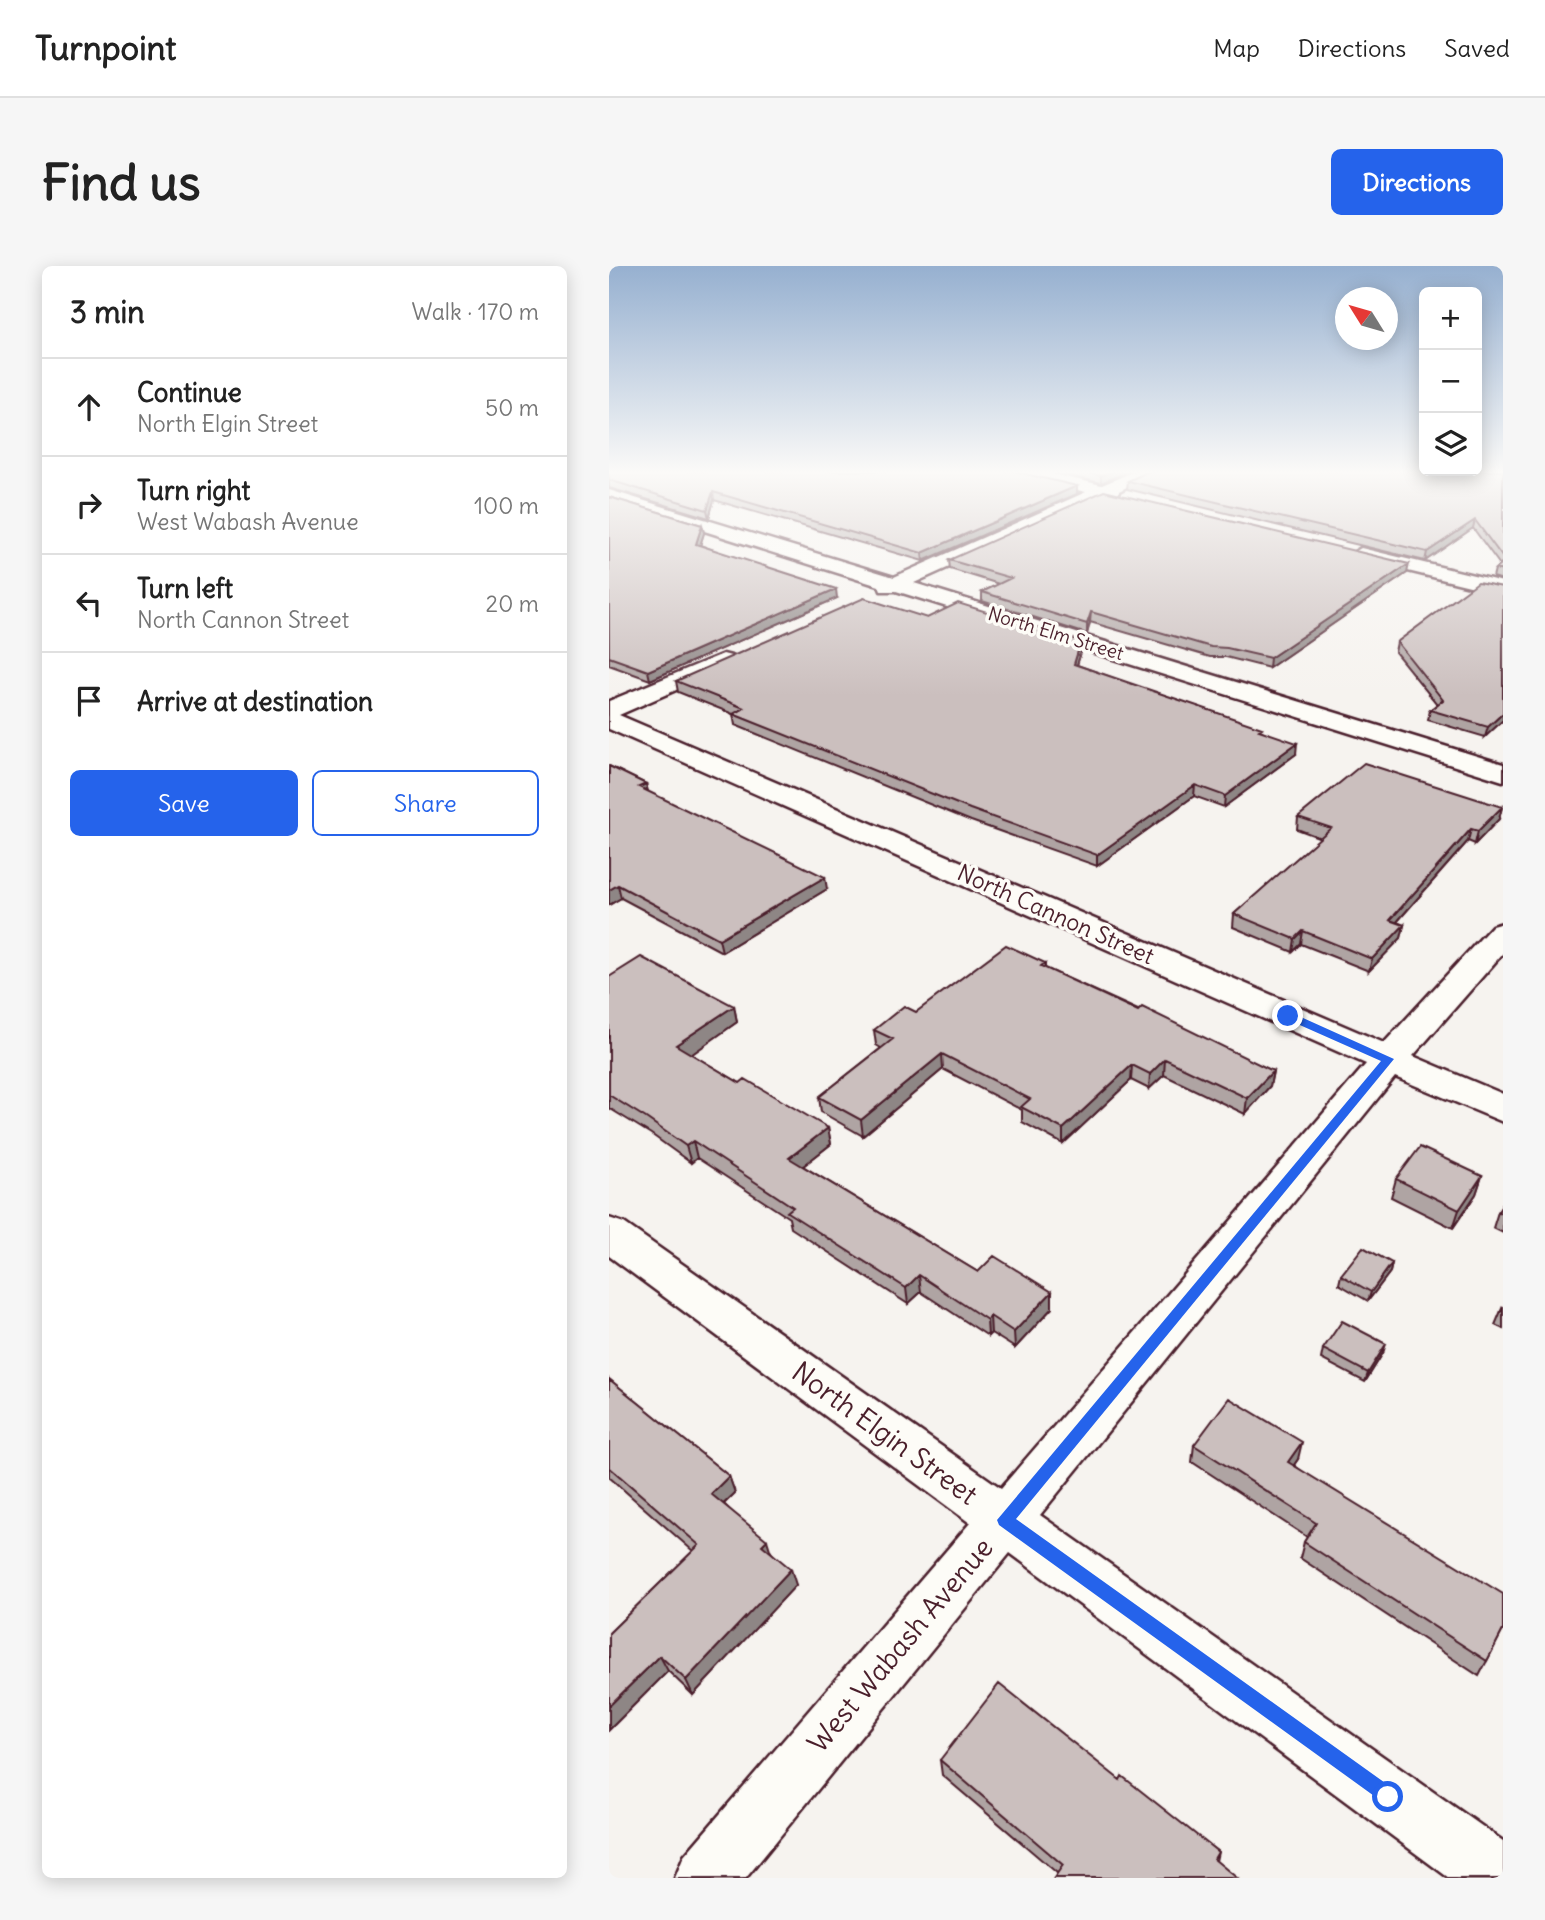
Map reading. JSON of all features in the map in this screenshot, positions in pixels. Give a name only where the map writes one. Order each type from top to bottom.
[{"type":"street","name":"North Elm Street","points":[[777,546],[1503,774]]},
{"type":"street","points":[[872,594],[979,546]]},
{"type":"street","points":[[1343,550],[1503,588]]},
{"type":"street","points":[[609,710],[747,650]]},
{"type":"street","name":"North Cannon Street","points":[[609,720],[1503,1109]]},
{"type":"street","name":"West Wabash Avenue","points":[[706,1878],[1389,1059],[1503,933]]},
{"type":"street","name":"North Elgin Street","points":[[609,1234],[1501,1878]]},
{"type":"building","points":[[609,546],[703,546],[836,589],[648,671],[609,657]]},
{"type":"building","points":[[899,546],[938,546],[922,553]]},
{"type":"building","points":[[980,546],[1335,546],[1409,564],[1270,658],[1211,647],[1091,612],[1087,624],[982,592],[1011,578],[949,560]]},
{"type":"building","points":[[1403,546],[1436,546],[1427,552]]},
{"type":"building","points":[[1494,546],[1503,546],[1503,558]]},
{"type":"building","points":[[1503,563],[1503,571],[1495,569]]},
{"type":"building","points":[[1478,582],[1503,587],[1503,713],[1488,727],[1430,710],[1443,700],[1397,642]]},
{"type":"building","points":[[864,598],[927,618],[958,603],[1081,641],[1074,664],[1262,728],[1259,730],[1297,743],[1225,796],[1195,785],[1097,855],[970,809],[733,714],[744,708],[676,681]]},
{"type":"building","points":[[1364,763],[1502,807],[1478,831],[1471,829],[1390,920],[1404,925],[1372,959],[1303,931],[1295,939],[1234,914],[1331,828],[1298,817]]},
{"type":"building","points":[[609,766],[646,784],[639,787],[825,877],[719,939],[618,885],[609,890]]},
{"type":"building","points":[[1006,945],[1045,963],[1041,966],[1138,1011],[1142,1007],[1273,1071],[1247,1098],[1165,1059],[1150,1074],[1132,1065],[1063,1129],[1021,1107],[1030,1099],[942,1054],[861,1120],[819,1097],[893,1039],[874,1030],[904,1006],[916,1012]]},
{"type":"building","points":[[641,957],[734,1006],[676,1045],[740,1083],[745,1079],[828,1128],[789,1158],[978,1272],[994,1256],[1052,1292],[1014,1332],[990,1316],[987,1320],[919,1275],[906,1288],[787,1212],[793,1207],[693,1141],[686,1146],[609,1095],[609,977]]},
{"type":"building","points":[[1420,1147],[1482,1176],[1459,1210],[1396,1179]]},
{"type":"building","points":[[1363,1247],[1392,1263],[1371,1292],[1341,1275]]},
{"type":"building","points":[[1342,1321],[1386,1344],[1368,1373],[1323,1349]]},
{"type":"building","points":[[609,1379],[729,1476],[711,1494],[767,1540],[762,1545],[791,1569],[686,1680],[660,1656],[609,1706],[609,1633],[699,1545],[609,1467]]},
{"type":"building","points":[[1229,1398],[1302,1442],[1288,1462],[1503,1594],[1503,1630],[1487,1661],[1304,1542],[1316,1523],[1194,1445]]},
{"type":"building","points":[[999,1684],[1120,1780],[1122,1776],[1218,1852],[1214,1859],[1237,1878],[1054,1878],[1063,1865],[940,1760]]},
{"type":"route","points":[[1288,1016],[1389,1059],[1231,1252],[1005,1520],[1388,1797]]}]
